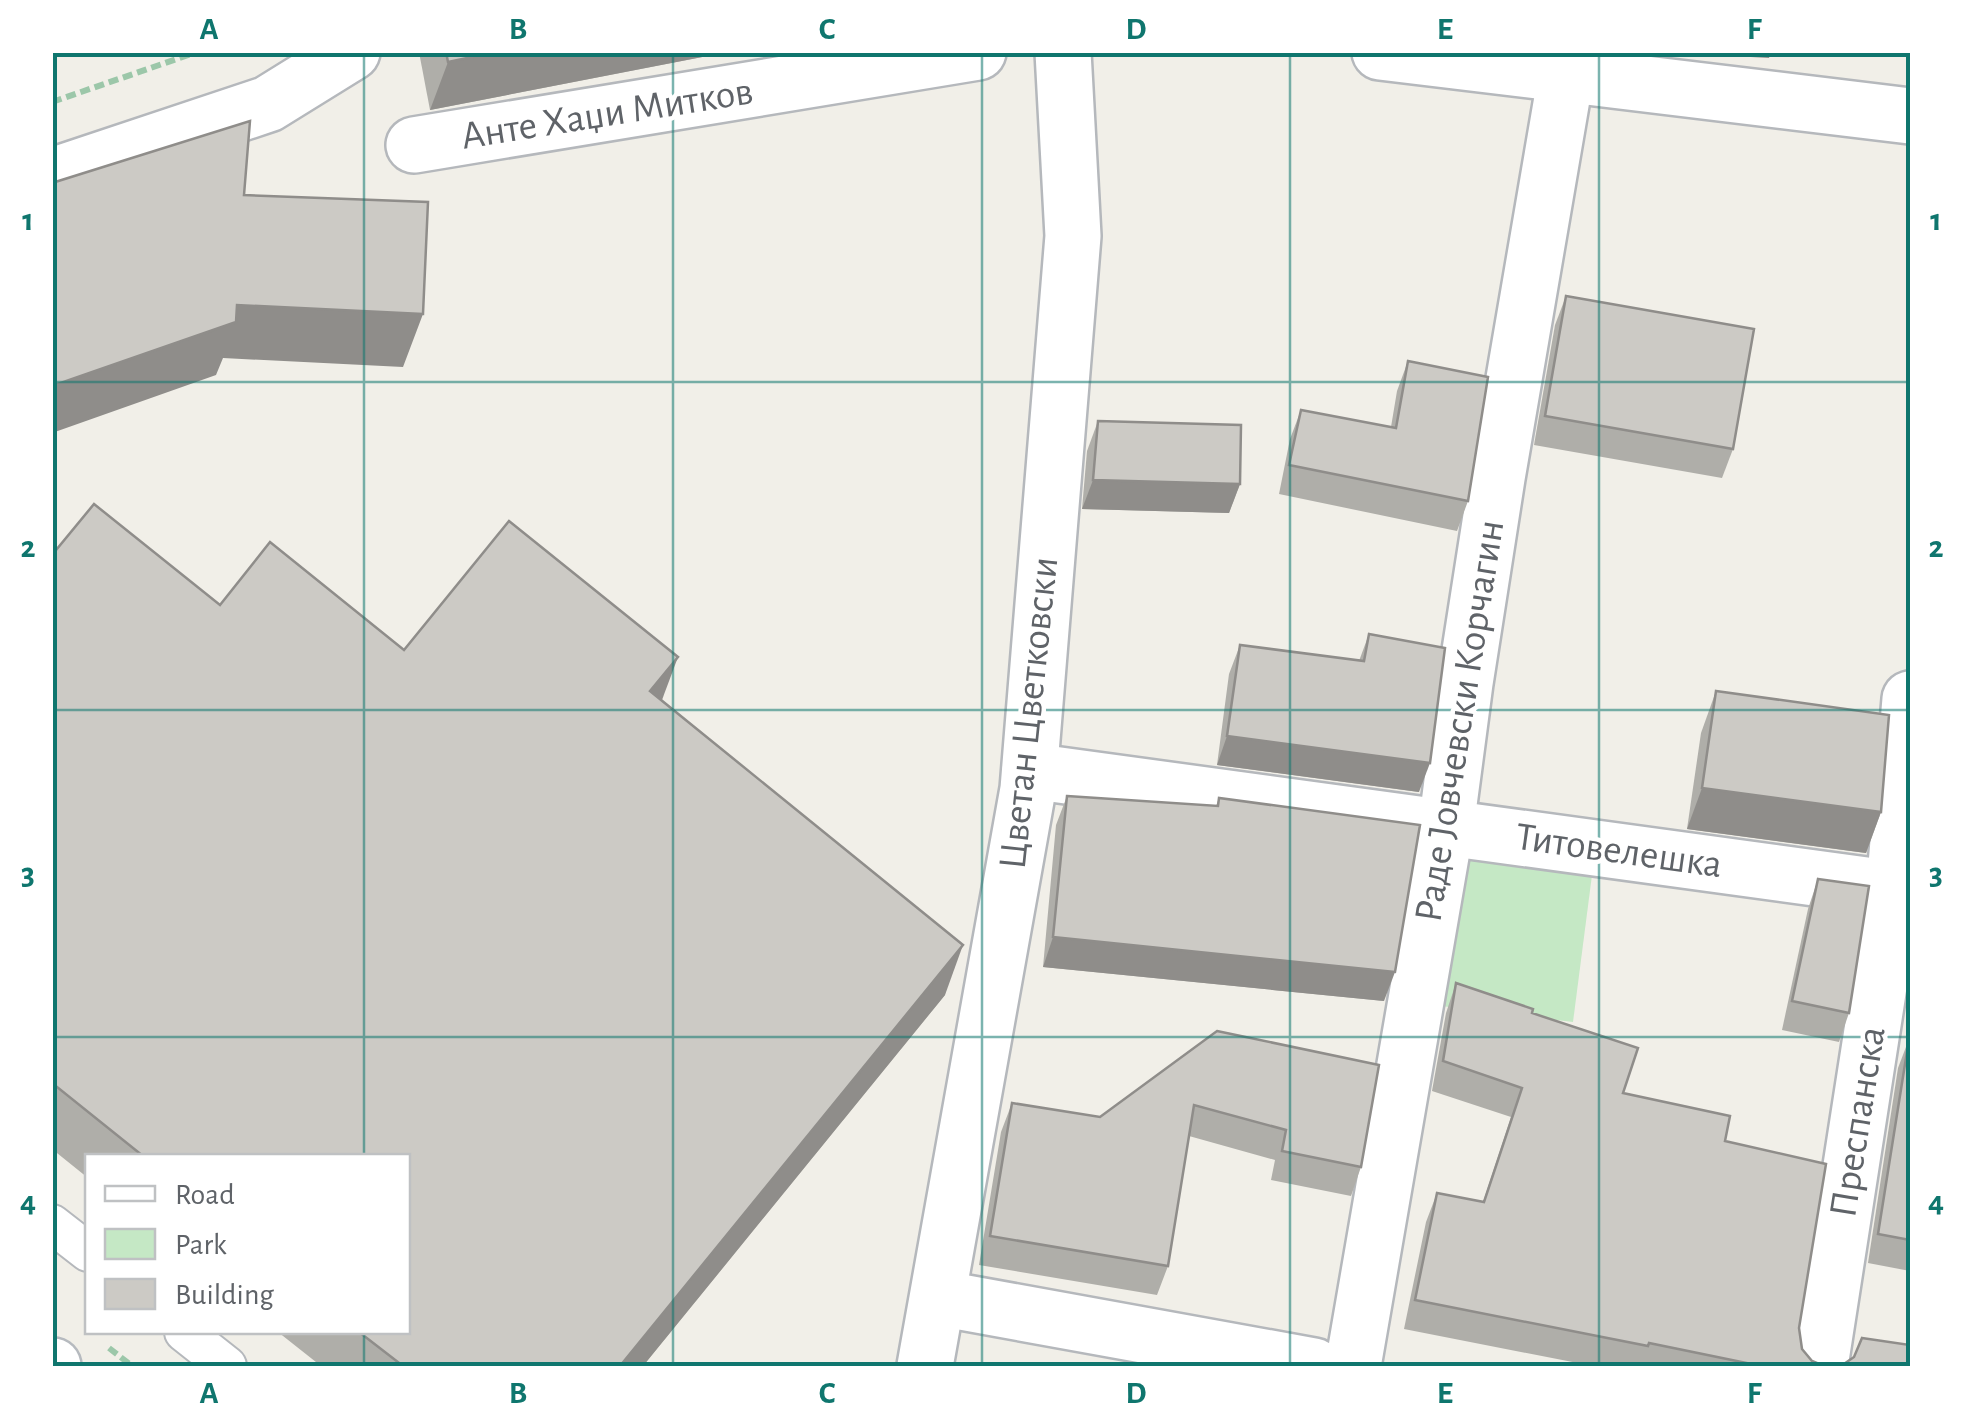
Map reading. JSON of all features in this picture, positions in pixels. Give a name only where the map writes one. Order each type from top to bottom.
[{"type":"street","points":[[52,176],[268,104],[352,52]]},
{"type":"street","name":"Анте Хаџи Митков","points":[[414,146],[978,52]]},
{"type":"street","name":"Цветан Цветковски","points":[[925,1366],[1030,770],[1072,236],[1063,52]]},
{"type":"street","points":[[1380,52],[1910,116]]},
{"type":"street","name":"Раде Јовчевски Корчагин","points":[[1352,1366],[1446,827],[1497,478],[1566,74]]},
{"type":"street","name":"Преспанска","points":[[1820,1366],[1902,890],[1910,699]]},
{"type":"street","name":"Титовелешка","points":[[1030,770],[1902,890]]},
{"type":"street","points":[[938,1298],[1314,1366]]},
{"type":"lane","points":[[52,1224],[85,1250]]},
{"type":"lane","points":[[187,1334],[227,1366]]},
{"type":"path","points":[[52,102],[197,52]]},
{"type":"green space","points":[[1460,859],[1592,875],[1573,1022],[1441,1006]]},
{"type":"building","points":[[446,52],[496,52],[448,62]]},
{"type":"building","points":[[250,121],[244,195],[428,202],[423,314],[237,305],[236,322],[52,386],[52,183]]},
{"type":"building","points":[[1566,296],[1754,329],[1733,449],[1545,416]]},
{"type":"building","points":[[1408,361],[1488,377],[1468,501],[1289,465],[1301,410],[1396,428]]},
{"type":"building","points":[[1098,421],[1241,425],[1240,484],[1093,480]]},
{"type":"building","points":[[94,504],[220,605],[270,542],[404,650],[509,521],[678,657],[650,691],[963,945],[620,1366],[403,1366],[362,1334],[410,1334],[410,1154],[141,1154],[52,1083],[52,555]]},
{"type":"building","points":[[1369,634],[1445,648],[1430,763],[1227,736],[1240,645],[1364,661]]},
{"type":"building","points":[[1716,691],[1889,715],[1881,812],[1702,788]]},
{"type":"building","points":[[1067,796],[1218,806],[1219,798],[1420,825],[1395,972],[1053,937]]},
{"type":"building","points":[[1818,879],[1869,886],[1849,1013],[1792,1001]]},
{"type":"building","points":[[1456,983],[1638,1048],[1623,1093],[1730,1116],[1725,1141],[1826,1164],[1799,1328],[1802,1349],[1812,1361],[1824,1366],[1761,1366],[1415,1300],[1437,1193],[1484,1202],[1522,1088],[1443,1061]]},
{"type":"building","points":[[1217,1031],[1379,1065],[1361,1167],[1282,1151],[1286,1130],[1194,1105],[1168,1266],[990,1236],[1012,1103],[1100,1117]]},
{"type":"building","points":[[1910,1039],[1910,1240],[1878,1234]]},
{"type":"building","points":[[1862,1338],[1910,1345],[1910,1366],[1841,1366],[1854,1357]]}]
